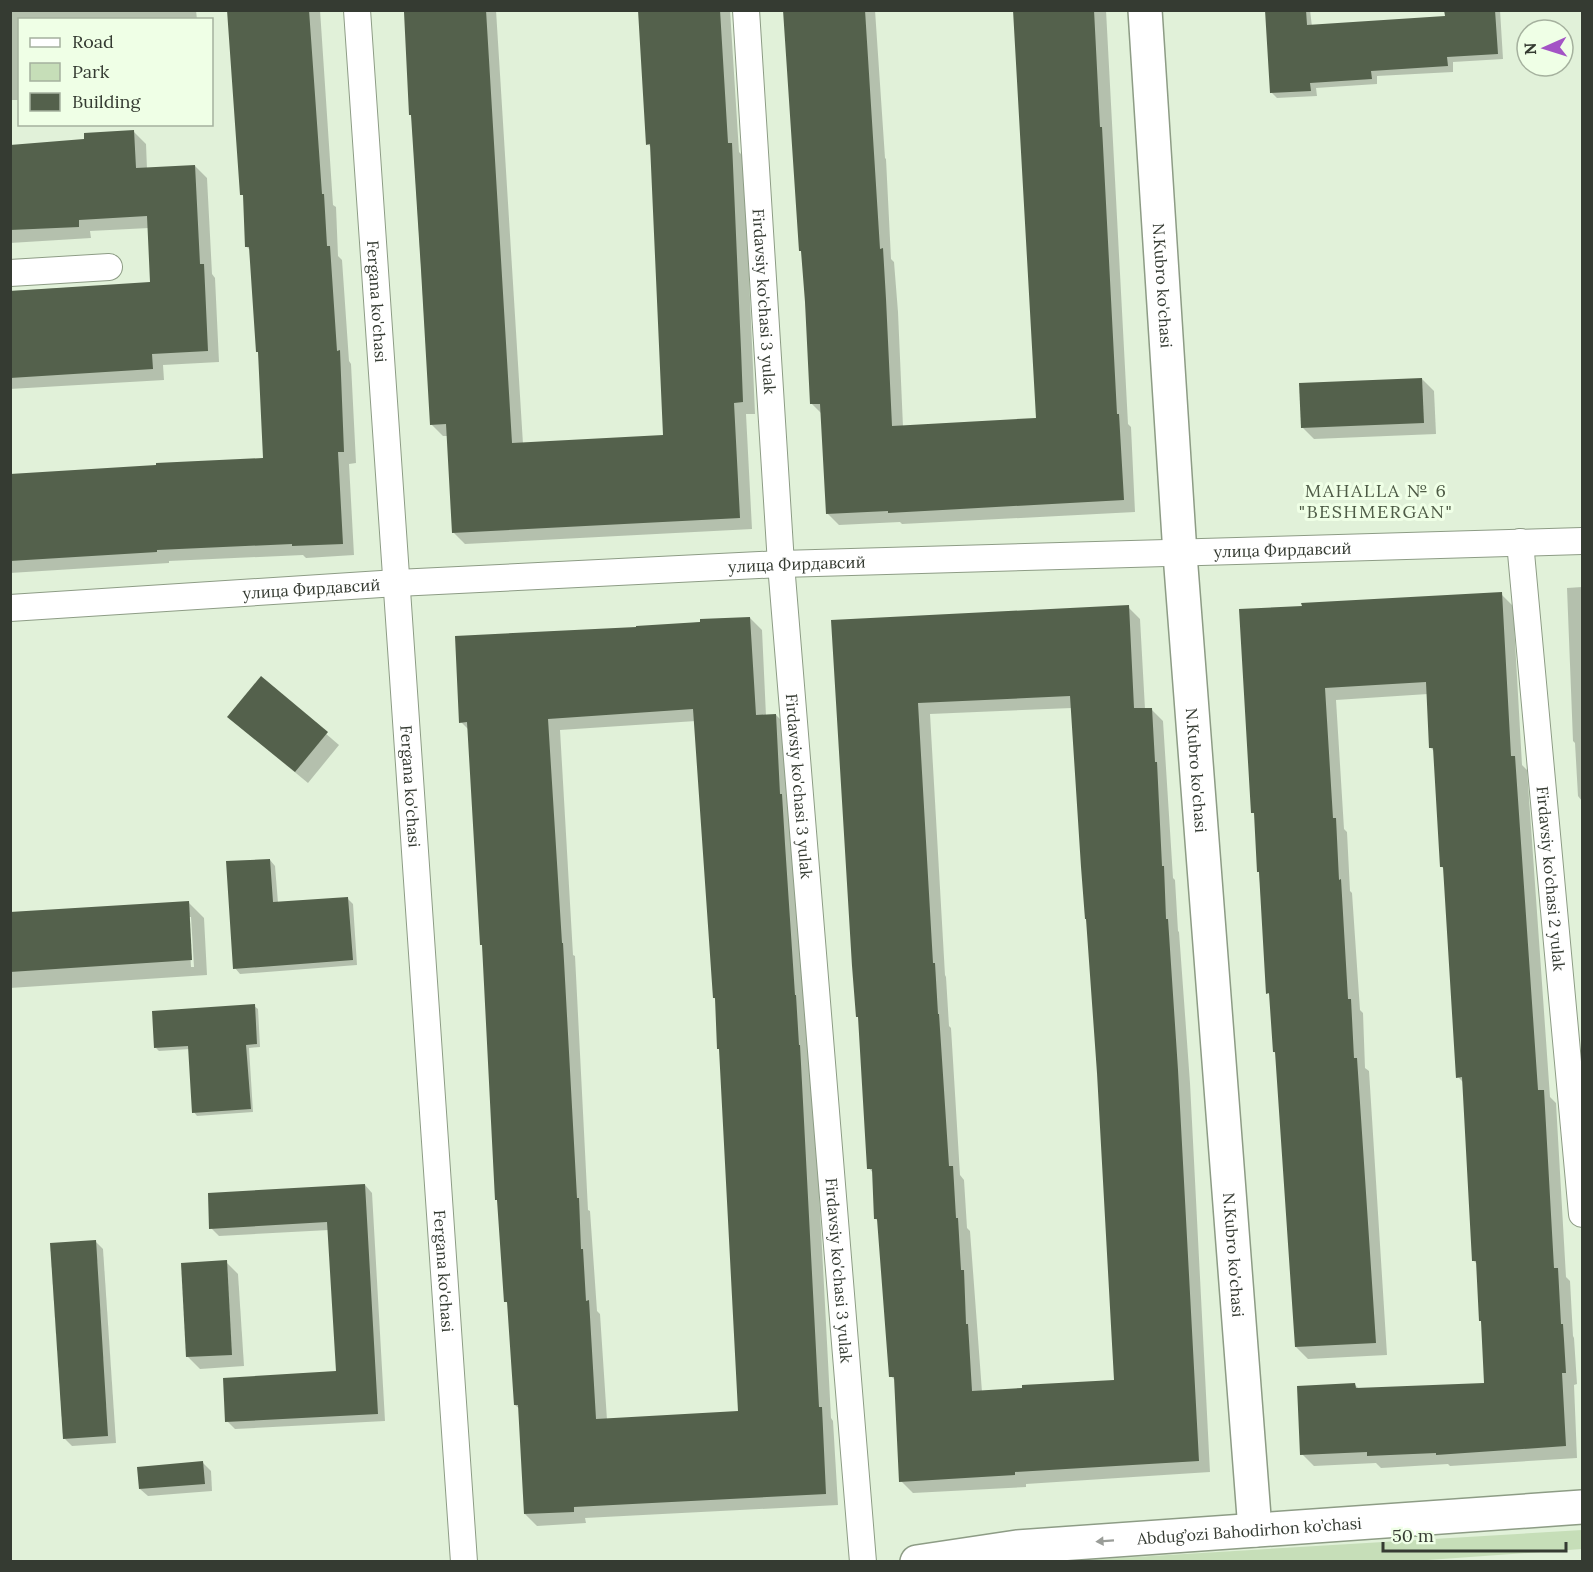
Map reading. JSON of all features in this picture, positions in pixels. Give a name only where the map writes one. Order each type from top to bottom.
[{"type":"street","name":"Fergana ko'chasi","points":[[357,10],[464,1562]]},
{"type":"street","name":"Firdavsiy ko'chasi 3 yulak","points":[[746,10],[781,564],[863,1562]]},
{"type":"street","name":"N.Kubro ko'chasi","points":[[1145,10],[1180,554],[1255,1530]]},
{"type":"street","points":[[10,273],[109,267]]},
{"type":"street","name":"улица Фирдавсий","points":[[10,608],[397,583],[781,564],[1582,541]]},
{"type":"street","name":"Firdavsiy ko'chasi 2 yulak","points":[[1520,542],[1582,1214]]},
{"type":"street","name":"Abdug’ozi Bahodirhon ko’chasi","points":[[917,1562],[1017,1547],[1582,1507]]},
{"type":"green space","points":[[1582,1530],[1582,1549],[1400,1562],[1069,1561]]},
{"type":"building","points":[[227,10],[309,10],[322,194],[324,194],[327,246],[330,246],[337,351],[340,350],[344,452],[338,452],[343,544],[157,550],[157,552],[10,561],[10,474],[263,458],[258,352],[256,352],[249,247],[245,247],[243,195],[240,195]]},
{"type":"building","points":[[486,10],[512,443],[663,435],[650,144],[646,145],[638,10],[720,10],[728,143],[732,143],[741,349],[743,402],[734,403],[740,518],[452,533],[446,424],[430,425],[404,12]]},
{"type":"building","points":[[783,10],[865,10],[880,249],[883,248],[892,426],[1036,418],[1013,10],[1094,10],[1124,500],[888,513],[888,511],[826,514],[820,404],[810,404],[805,302],[801,251],[799,251]]},
{"type":"building","points":[[1265,10],[1306,10],[1307,25],[1445,16],[1444,10],[1495,10],[1498,54],[1447,57],[1448,66],[1371,71],[1372,79],[1310,83],[1311,91],[1270,93]]},
{"type":"building","points":[[134,130],[136,168],[195,165],[200,264],[204,264],[208,351],[152,354],[153,369],[10,378],[10,291],[150,282],[147,216],[79,220],[79,227],[10,230],[10,145],[84,139],[84,133]]},
{"type":"building","points":[[1422,378],[1424,423],[1301,428],[1299,383]]},
{"type":"building","points":[[1502,592],[1511,756],[1515,756],[1538,1090],[1544,1090],[1554,1268],[1558,1268],[1561,1324],[1563,1324],[1566,1373],[1562,1373],[1566,1446],[1436,1455],[1436,1453],[1367,1456],[1367,1452],[1300,1455],[1297,1386],[1355,1383],[1356,1388],[1484,1383],[1481,1321],[1479,1321],[1476,1261],[1472,1261],[1462,1077],[1456,1078],[1443,867],[1440,867],[1433,748],[1429,748],[1426,682],[1325,688],[1333,818],[1336,818],[1339,880],[1341,879],[1348,999],[1351,999],[1354,1058],[1357,1058],[1376,1343],[1295,1347],[1275,1052],[1273,1052],[1269,993],[1266,994],[1259,872],[1257,872],[1254,813],[1251,813],[1239,609],[1302,606],[1301,603]]},
{"type":"building","points":[[1129,605],[1134,708],[1152,708],[1155,762],[1157,762],[1162,866],[1164,866],[1178,1070],[1199,1461],[1015,1472],[1015,1475],[899,1482],[894,1377],[889,1377],[877,1219],[874,1219],[872,1169],[867,1169],[831,620]],"holes":[[[1070,696],[1097,1073],[1114,1380],[1022,1385],[1022,1388],[972,1391],[964,1270],[961,1270],[953,1166],[949,1166],[935,963],[933,963],[918,703]]]},
{"type":"building","points":[[750,617],[756,715],[776,714],[800,1045],[819,1407],[822,1407],[826,1494],[574,1507],[574,1512],[524,1514],[518,1405],[514,1405],[507,1302],[504,1302],[497,1200],[495,1200],[482,945],[480,945],[467,722],[459,723],[455,636],[636,627],[700,622],[700,619]],"holes":[[[693,709],[713,998],[715,998],[717,1049],[719,1049],[738,1411],[596,1419],[589,1300],[586,1301],[579,1198],[577,1198],[548,719]]]},
{"type":"building","points":[[261,676],[328,732],[295,772],[227,717]]},
{"type":"building","points":[[270,859],[273,902],[348,897],[353,960],[233,969],[226,861]]},
{"type":"building","points":[[189,901],[192,960],[10,972],[10,912]]},
{"type":"building","points":[[255,1004],[257,1044],[246,1045],[251,1109],[192,1113],[188,1046],[154,1048],[152,1011]]},
{"type":"building","points":[[365,1184],[378,1414],[225,1422],[223,1378],[336,1371],[327,1222],[209,1229],[208,1193]]},
{"type":"building","points":[[96,1240],[108,1436],[63,1439],[50,1243]]},
{"type":"building","points":[[227,1260],[232,1355],[186,1357],[181,1263]]},
{"type":"building","points":[[203,1461],[205,1484],[139,1489],[137,1467]]},
{"type":"district","name":"MAHALLA № 6 \"BESHMERGAN\"","points":[[1376,501]]}]
